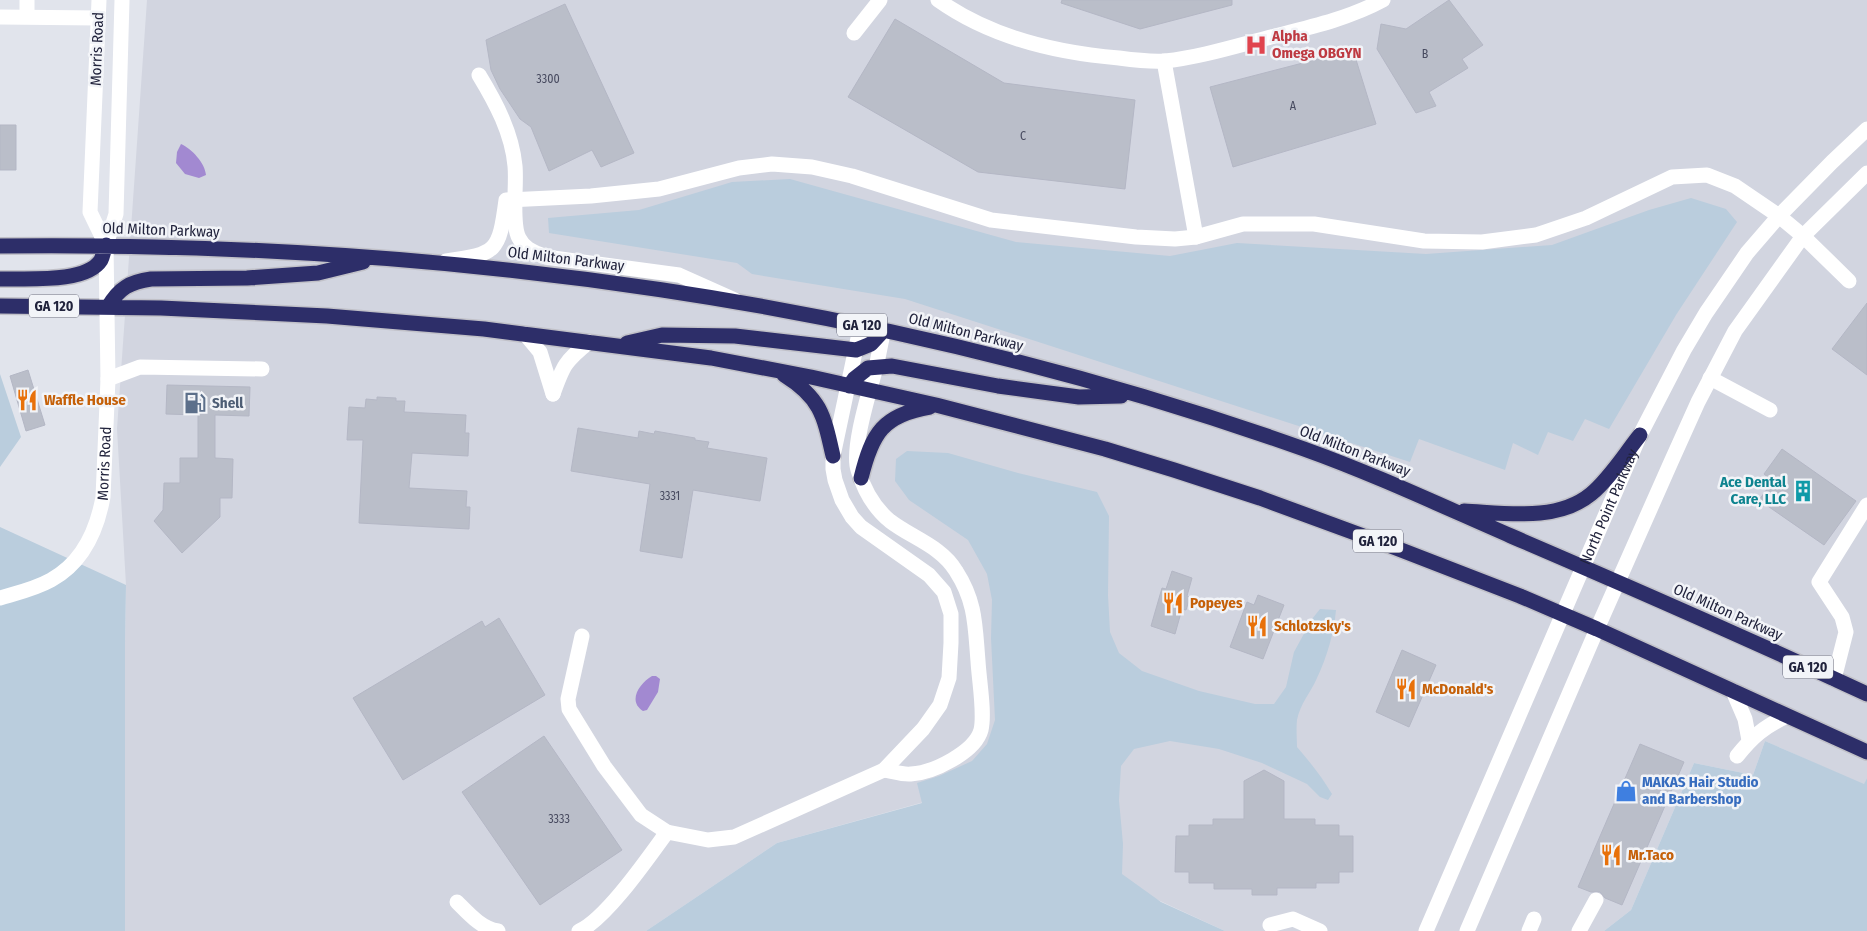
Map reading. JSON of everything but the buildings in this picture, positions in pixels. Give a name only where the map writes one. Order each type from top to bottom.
[{"type":"highway","name":"Old Milton Parkway","points":[[0,246],[106,245],[436,262],[627,284],[739,301],[861,324],[970,350],[1138,395],[1302,448],[1380,478],[1867,694]]},
{"type":"highway","points":[[0,279],[59,278],[76,275],[91,269],[100,260],[106,245]]},
{"type":"highway","points":[[108,307],[116,294],[138,281],[151,279],[247,278],[318,273],[379,258]]},
{"type":"highway","name":"GA 120","points":[[0,306],[108,307],[327,316],[526,334],[711,358],[936,405],[1104,449],[1262,499],[1396,548],[1562,614],[1867,752]]},
{"type":"highway","points":[[616,345],[662,336],[735,336],[856,350],[871,344],[884,330]]},
{"type":"highway","points":[[849,386],[861,372],[876,366],[907,368],[998,386],[1079,397],[1138,395]]},
{"type":"highway","points":[[779,371],[805,390],[815,401],[824,420],[833,456]]},
{"type":"highway","points":[[861,478],[872,442],[889,421],[902,413],[936,405]]},
{"type":"highway","points":[[1454,511],[1530,513],[1552,512],[1571,506],[1590,495],[1605,480],[1640,435]]},
{"type":"street","points":[[27,0],[27,16]]},
{"type":"street","name":"Morris Road","points":[[99,0],[90,212],[106,245]]},
{"type":"street","name":"Morris Road","points":[[0,598],[32,589],[51,580],[65,570],[81,554],[100,516],[103,497],[108,379],[106,245],[116,214],[122,0]]},
{"type":"street","points":[[854,33],[880,0]]},
{"type":"street","points":[[938,0],[954,11],[1015,39],[1087,56],[1164,61],[1200,55],[1305,28],[1369,7],[1383,0]]},
{"type":"street","points":[[0,17],[98,18]]},
{"type":"street","points":[[1164,61],[1196,237]]},
{"type":"street","points":[[436,262],[479,257],[492,250],[499,238],[511,200],[515,165],[507,128],[496,102],[479,75]]},
{"type":"street","name":"North Point Parkway","points":[[1426,931],[1660,392],[1706,312],[1747,253],[1778,216],[1867,129]]},
{"type":"street","points":[[511,200],[591,196],[659,189],[739,168],[772,164],[812,167],[852,176],[900,193],[991,220],[1136,237],[1175,239],[1196,237],[1242,224],[1314,224],[1424,241],[1482,242],[1536,234],[1586,218],[1672,177],[1707,175],[1734,186],[1778,216],[1803,236],[1849,281]]},
{"type":"street","points":[[1467,931],[1596,629],[1670,462],[1710,378],[1735,331],[1803,236],[1867,173]]},
{"type":"street","points":[[511,200],[518,238],[528,250],[546,257],[679,275],[739,301]]},
{"type":"street","points":[[582,636],[568,699],[569,709],[604,766],[641,815],[667,832],[708,840],[734,837],[884,770],[923,729],[940,705],[949,678],[951,614],[944,592],[929,575],[861,527],[852,517],[838,491],[835,480],[833,456],[861,324]]},
{"type":"street","points":[[884,330],[856,458],[861,478],[870,500],[890,521],[933,547],[955,569],[971,599],[975,622],[982,713],[981,730],[973,745],[959,756],[936,768],[910,774],[884,770]]},
{"type":"street","points":[[526,334],[540,352],[553,394],[568,359],[588,342]]},
{"type":"street","points":[[108,379],[140,366],[262,369]]},
{"type":"street","points":[[1710,378],[1770,410]]},
{"type":"street","points":[[1834,679],[1846,632],[1842,616],[1819,582],[1867,505]]},
{"type":"street","points":[[1733,692],[1744,719],[1749,740]]},
{"type":"street","points":[[1737,756],[1749,740],[1764,728],[1787,716]]},
{"type":"street","points":[[579,931],[586,928],[605,910],[667,832]]},
{"type":"street","points":[[1579,931],[1596,900]]},
{"type":"street","points":[[457,902],[475,920],[492,930],[498,931]]},
{"type":"street","points":[[1276,931],[1270,925],[1293,919],[1320,931]]},
{"type":"shaded area","points":[[147,0],[1867,0],[1867,778],[1864,785],[1765,741],[1753,775],[1694,763],[1631,910],[1604,931],[1225,931],[938,798],[777,843],[646,931],[125,931],[126,585],[117,429]]},
{"type":"shaded area","points":[[181,144],[197,157],[206,175],[199,178],[185,174],[176,163],[177,152]]},
{"type":"shaded area","points":[[790,179],[1016,242],[1170,256],[1237,243],[1426,254],[1552,245],[1649,210],[1691,198],[1726,209],[1737,222],[1676,315],[1609,429],[1585,419],[1573,441],[1548,432],[1538,455],[1513,443],[1505,470],[1419,439],[1410,462],[905,299],[752,274],[737,263],[549,233],[548,218],[639,210],[732,182]]},
{"type":"shaded area","points":[[0,374],[21,437],[0,467]]},
{"type":"shaded area","points":[[907,451],[948,453],[1018,473],[1097,492],[1109,516],[1108,595],[1110,632],[1119,653],[1142,671],[1199,691],[1255,704],[1274,704],[1286,687],[1294,652],[1312,619],[1320,609],[1336,610],[1334,627],[1327,653],[1315,683],[1298,714],[1297,723],[1297,747],[1316,770],[1332,794],[1328,800],[1320,797],[1307,784],[1262,763],[1219,749],[1170,741],[1134,749],[1121,766],[1119,800],[1123,844],[1122,874],[1161,902],[1225,931],[646,931],[777,843],[922,803],[917,783],[939,776],[972,761],[987,744],[995,720],[991,638],[992,600],[987,574],[968,540],[909,500],[895,481],[896,459]]},
{"type":"shaded area","points":[[0,527],[126,585],[125,931],[0,931]]},
{"type":"shaded area","points":[[652,676],[660,679],[658,692],[647,710],[643,711],[636,702],[637,692],[643,683]]},
{"type":"shaded area","points":[[1765,741],[1864,784],[1867,778],[1867,931],[1604,931],[1631,910],[1694,763],[1753,775]]},
{"type":"place","name":"Alpha Omega OBGYN","points":[[1256,45]]},
{"type":"place","name":"Waffle House","points":[[27,400]]},
{"type":"place","name":"Shell","points":[[195,403]]},
{"type":"place","name":"Ace Dental Care, LLC","points":[[1803,491]]},
{"type":"place","name":"Popeyes","points":[[1173,603]]},
{"type":"place","name":"Schlotzsky's","points":[[1257,626]]},
{"type":"place","name":"McDonald's","points":[[1406,689]]},
{"type":"place","name":"MAKAS Hair Studio and Barbershop","points":[[1626,791]]},
{"type":"place","name":"Mr.Taco","points":[[1611,855]]}]
